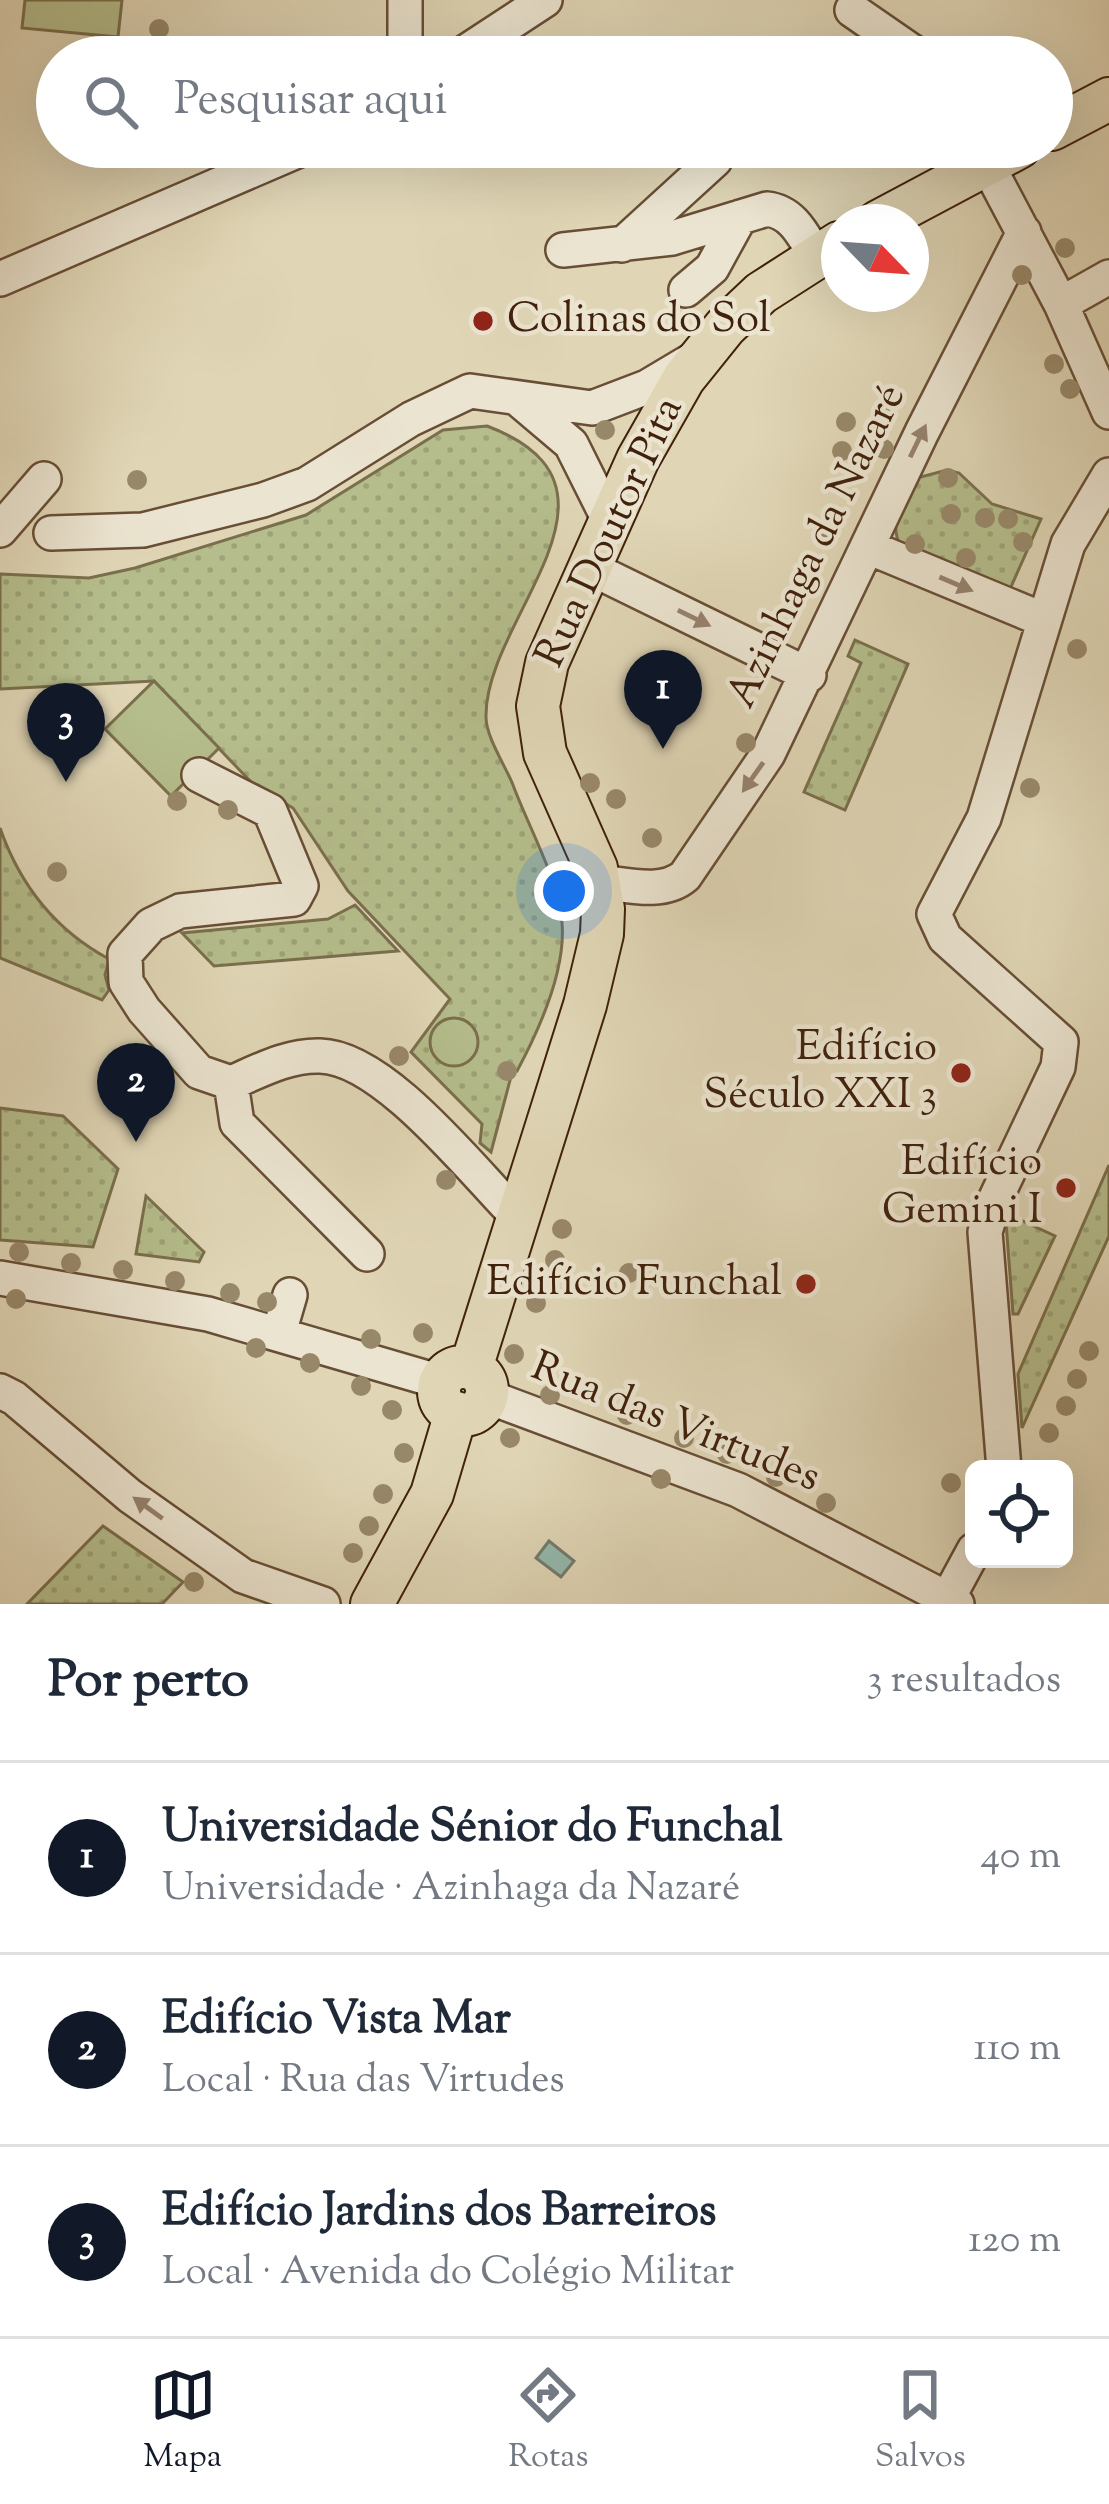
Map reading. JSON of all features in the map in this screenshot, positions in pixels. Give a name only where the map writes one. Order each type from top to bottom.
[{"type":"main road","points":[[1073,118],[1109,99]]},
{"type":"main road","points":[[909,204],[970,168]]},
{"type":"main road","name":"Rua Doutor Pita","points":[[372,1604],[432,1495],[602,934],[600,882],[544,753],[538,706],[547,662],[609,520],[667,404],[702,354],[760,293],[821,254]]},
{"type":"street","points":[[405,0],[405,36]]},
{"type":"street","points":[[490,36],[545,0]]},
{"type":"street","points":[[852,10],[890,36]]},
{"type":"street","points":[[0,278],[257,168]]},
{"type":"street","points":[[622,244],[706,168]]},
{"type":"street","points":[[1001,168],[1024,232],[1109,412]]},
{"type":"street","points":[[563,250],[672,238],[767,208],[781,210],[821,243]]},
{"type":"street","points":[[686,290],[712,268],[740,217]]},
{"type":"street","name":"Azinhaga da Nazaré","points":[[600,882],[664,887],[685,876],[768,754],[1024,232]]},
{"type":"street","points":[[1061,304],[1109,277]]},
{"type":"street","points":[[51,533],[143,530],[263,500],[307,484],[411,418],[470,391],[592,409],[647,387],[702,354]]},
{"type":"street","points":[[512,396],[540,414],[571,444],[609,520]]},
{"type":"street","points":[[1003,1460],[985,1232],[994,1202],[1058,1066],[1060,1042],[945,938],[934,914],[984,818],[1068,544],[1109,475]]},
{"type":"street","points":[[0,530],[44,479]]},
{"type":"street","points":[[868,547],[1044,620]]},
{"type":"street","points":[[589,567],[809,675]]},
{"type":"street","points":[[200,775],[270,811],[301,886],[294,899],[179,903],[125,954],[126,982],[151,1003],[199,1072],[231,1083],[298,1057],[344,1046],[398,1094],[519,1218]]},
{"type":"street","points":[[231,1083],[237,1123],[367,1254]]},
{"type":"street","name":"Rua das Virtudes","points":[[0,1278],[122,1297],[279,1333],[463,1390],[738,1490],[952,1601]]},
{"type":"street","points":[[279,1333],[290,1295]]},
{"type":"street","points":[[0,1390],[130,1496],[243,1576],[323,1604]]},
{"type":"street","points":[[952,1601],[966,1568]]},
{"type":"green space","points":[[25,0],[122,0],[118,36],[22,28]]},
{"type":"green space","points":[[487,426],[533,452],[555,483],[557,519],[546,557],[492,679],[486,717],[492,742],[542,853],[562,923],[560,960],[549,999],[517,1071],[513,1069],[491,1152],[480,1143],[482,1124],[411,1052],[450,999],[348,891],[293,808],[253,784],[154,681],[0,689],[0,574],[89,578],[135,568],[306,515],[443,430]]},
{"type":"green space","points":[[947,470],[959,473],[992,504],[1041,519],[1007,596],[901,548],[896,521],[913,479]]},
{"type":"green space","points":[[855,640],[908,664],[845,810],[804,792],[861,663],[848,656]]},
{"type":"green space","points":[[154,681],[219,748],[171,796],[105,729]]},
{"type":"green space","points":[[0,828],[42,904],[72,934],[109,959],[105,975],[109,990],[102,1000],[0,958]]},
{"type":"green space","points":[[355,905],[398,951],[214,966],[182,933],[328,919]]},
{"type":"green space","points":[[454,1018],[471,1025],[478,1042],[471,1059],[454,1066],[437,1059],[430,1042],[437,1025]]},
{"type":"green space","points":[[0,1108],[63,1116],[118,1169],[93,1247],[0,1240]]},
{"type":"green space","points":[[1109,1165],[1109,1236],[1022,1428],[1018,1374]]},
{"type":"green space","points":[[146,1196],[204,1252],[199,1262],[136,1254]]},
{"type":"green space","points":[[1012,1216],[1055,1236],[1018,1314],[1013,1314],[1006,1222]]},
{"type":"green space","points":[[103,1526],[183,1582],[162,1604],[27,1604]]},
{"type":"water","points":[[549,1541],[574,1561],[561,1577],[536,1558]]},
{"type":"place","name":"Colinas do Sol","points":[[483,321]]},
{"type":"place","name":"Universidade Sénior do Funchal","points":[[663,749]]},
{"type":"place","name":"Edifício Jardins dos Barreiros","points":[[66,782]]},
{"type":"place","name":"Edifício Século XXI 3","points":[[961,1073]]},
{"type":"place","name":"Edifício Vista Mar","points":[[136,1142]]},
{"type":"place","name":"Edifício Gemini I","points":[[1066,1188]]},
{"type":"place","name":"Edifício Funchal","points":[[806,1284]]}]
